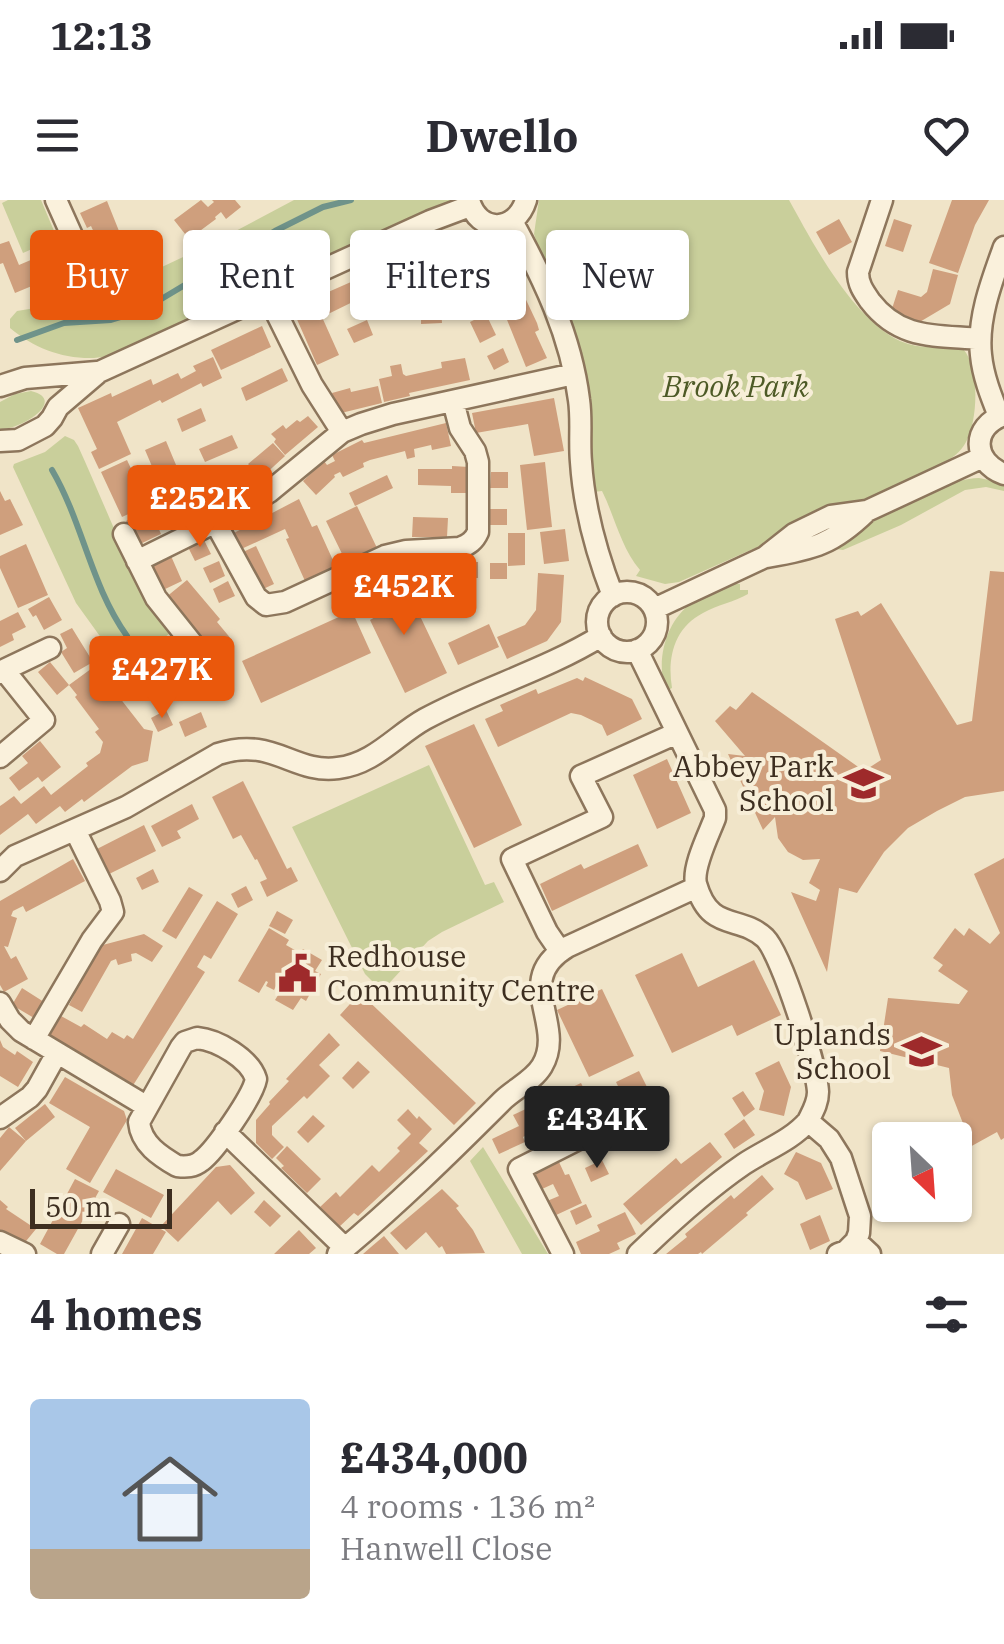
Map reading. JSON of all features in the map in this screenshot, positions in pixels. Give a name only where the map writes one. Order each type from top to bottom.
[{"type":"street","points":[[56,200],[70,230]]},
{"type":"street","points":[[330,267],[470,203],[474,214],[491,225],[501,225],[524,209],[526,200]]},
{"type":"street","points":[[882,200],[858,272],[860,286],[868,298],[895,326],[980,339]]},
{"type":"street","points":[[512,221],[550,294],[562,329],[580,406],[580,461],[586,505],[594,545],[612,596]]},
{"type":"street","points":[[1004,247],[980,339],[984,370],[1002,415],[988,423],[980,446],[989,466],[1004,474]]},
{"type":"street","points":[[0,441],[30,436],[99,372],[215,320]]},
{"type":"street","points":[[280,320],[342,432]]},
{"type":"street","points":[[4,380],[99,372]]},
{"type":"street","points":[[136,561],[242,509],[269,492],[342,432],[394,414],[574,374]]},
{"type":"street","points":[[34,378],[55,391],[58,406]]},
{"type":"street","points":[[216,522],[256,597],[266,605],[285,602],[398,552],[468,545],[478,532],[478,462],[460,428],[453,401]]},
{"type":"street","points":[[654,609],[765,558],[792,535],[831,516],[867,510],[982,457]]},
{"type":"street","points":[[124,534],[156,598],[206,662]]},
{"type":"street","points":[[623,592],[638,594],[654,609],[655,632],[637,650],[616,650],[601,636],[598,613],[612,596],[623,592]]},
{"type":"street","points":[[0,871],[15,856],[126,807],[212,757],[234,750],[261,749],[322,768],[362,761],[423,720],[566,656],[601,636]]},
{"type":"street","points":[[0,758],[44,720],[2,671],[50,648]]},
{"type":"street","points":[[637,650],[716,810],[696,868],[697,887],[716,917],[760,934],[772,946],[800,1020],[818,1094],[815,1108],[795,1134],[724,1180],[638,1254]]},
{"type":"street","points":[[560,951],[512,859],[602,817],[581,776],[676,733]]},
{"type":"street","points":[[34,1038],[113,912],[75,830]]},
{"type":"street","points":[[224,1132],[341,1251],[540,1069],[549,1041],[540,980],[560,951],[697,887]]},
{"type":"street","points":[[0,1003],[14,1024],[146,1106]]},
{"type":"street","points":[[205,1038],[253,1069],[256,1079],[249,1098],[224,1132],[199,1163],[178,1166],[149,1146],[142,1135],[140,1122],[146,1106],[181,1047],[191,1040],[205,1038]]},
{"type":"street","points":[[0,1118],[37,1089],[57,1053]]},
{"type":"street","points":[[808,1120],[829,1139],[841,1158],[860,1216],[863,1248],[838,1254]]},
{"type":"street","points":[[563,1254],[519,1169],[610,1123]]},
{"type":"street","points":[[102,1254],[118,1224]]},
{"type":"street","points":[[0,1242],[25,1254]]},
{"type":"green space","points":[[41,200],[54,230],[30,230],[30,250],[23,253],[2,203]]},
{"type":"green space","points":[[294,200],[452,200],[389,230],[350,230],[350,249],[330,258],[330,230],[238,230]]},
{"type":"green space","name":"Brook Park","points":[[539,200],[789,200],[836,279],[882,330],[915,346],[963,349],[969,357],[975,394],[973,421],[966,442],[943,464],[679,582],[665,584],[636,576],[640,570],[623,542],[602,491],[593,492],[589,401],[562,320],[689,320],[689,230],[546,230],[546,270],[534,234]]},
{"type":"green space","points":[[183,257],[183,320],[193,320],[130,347],[82,358],[39,347],[10,328],[10,319],[17,311],[30,309],[30,320],[163,320],[163,266]]},
{"type":"green space","points":[[31,391],[41,395],[43,407],[29,420],[0,429],[0,402]]},
{"type":"green space","points":[[65,436],[78,446],[131,565],[170,633],[125,671],[76,603],[13,467],[45,452]]},
{"type":"green space","points":[[979,478],[1004,483],[1004,491],[986,487],[965,490],[901,525],[843,550],[833,544],[923,494]]},
{"type":"green space","points":[[730,583],[740,584],[740,590],[748,590],[748,594],[703,613],[685,627],[672,655],[672,688],[666,691],[663,654],[676,619],[697,599]]},
{"type":"green space","points":[[429,765],[485,885],[494,882],[504,902],[428,941],[382,991],[365,974],[292,827]]},
{"type":"green space","points":[[483,1147],[548,1254],[522,1254],[470,1161]]},
{"type":"building","points":[[201,200],[208,207],[212,200],[235,200],[241,207],[226,219],[221,212],[201,230],[183,231],[174,220]]},
{"type":"building","points":[[952,200],[989,200],[975,225],[958,273],[929,263]]},
{"type":"building","points":[[107,201],[119,230],[87,228],[80,213]]},
{"type":"building","points":[[839,219],[852,242],[829,255],[816,232]]},
{"type":"building","points":[[894,219],[912,225],[903,252],[885,246]]},
{"type":"building","points":[[9,241],[19,265],[30,260],[30,287],[15,293],[3,263],[0,264],[0,244]]},
{"type":"building","points":[[933,269],[958,275],[950,304],[918,323],[890,315],[898,290],[921,297],[927,292]]},
{"type":"building","points":[[350,282],[350,303],[330,313],[330,291]]},
{"type":"building","points":[[526,300],[547,358],[526,367],[507,320],[526,320]]},
{"type":"building","points":[[297,320],[323,320],[339,355],[317,365]]},
{"type":"building","points":[[367,320],[373,335],[354,343],[347,329]]},
{"type":"building","points":[[421,320],[442,320],[442,323],[421,324]]},
{"type":"building","points":[[489,320],[496,335],[480,343],[470,322]]},
{"type":"building","points":[[262,326],[271,347],[221,370],[211,350]]},
{"type":"building","points":[[503,348],[509,362],[494,370],[487,356]]},
{"type":"building","points":[[213,357],[222,378],[203,387],[201,383],[162,403],[160,400],[117,422],[131,454],[99,469],[91,452],[97,449],[78,408],[151,379],[153,385],[178,373],[181,379],[196,371],[193,366]]},
{"type":"building","points":[[465,358],[470,380],[384,402],[379,379],[392,376],[390,366],[401,364],[406,376],[442,368],[441,362]]},
{"type":"building","points":[[282,368],[288,381],[246,401],[241,388]]},
{"type":"building","points":[[378,386],[382,403],[337,414],[332,393]]},
{"type":"building","points":[[554,398],[564,451],[534,456],[528,424],[476,433],[472,413]]},
{"type":"building","points":[[201,408],[206,421],[182,432],[177,419]]},
{"type":"building","points":[[308,416],[318,427],[285,455],[271,434]]},
{"type":"building","points":[[446,423],[451,446],[414,449],[415,457],[407,459],[405,451],[370,460],[343,477],[340,472],[334,475],[316,495],[303,481],[324,461],[327,465],[335,461],[332,455],[362,440],[364,443]]},
{"type":"building","points":[[232,435],[238,448],[205,462],[199,449]]},
{"type":"building","points":[[166,441],[184,484],[168,491],[161,477],[157,478],[145,450]]},
{"type":"building","points":[[273,443],[285,456],[261,478],[248,464]]},
{"type":"building","points":[[127,460],[148,505],[122,517],[101,472]]},
{"type":"building","points":[[545,462],[552,527],[527,530],[520,465]]},
{"type":"building","points":[[469,467],[468,493],[451,493],[451,486],[418,485],[418,469]]},
{"type":"building","points":[[246,470],[254,486],[217,503],[209,486]]},
{"type":"building","points":[[491,472],[508,472],[508,488],[490,488]]},
{"type":"building","points":[[387,475],[393,488],[355,506],[349,493]]},
{"type":"building","points":[[0,491],[5,501],[10,499],[23,525],[0,535]]},
{"type":"building","points":[[299,499],[312,527],[317,525],[336,567],[305,581],[285,529],[239,550],[232,534]]},
{"type":"building","points":[[188,504],[195,518],[179,526],[172,511]]},
{"type":"building","points":[[357,506],[377,548],[346,562],[326,521]]},
{"type":"building","points":[[150,509],[161,534],[138,545],[126,521]]},
{"type":"building","points":[[490,509],[507,509],[507,525],[490,525]]},
{"type":"building","points":[[413,517],[448,518],[447,537],[412,537]]},
{"type":"building","points":[[565,529],[569,561],[544,564],[540,532]]},
{"type":"building","points":[[508,533],[525,533],[525,565],[508,566]]},
{"type":"building","points":[[204,540],[211,554],[195,561],[188,547]]},
{"type":"building","points":[[26,544],[48,595],[18,608],[0,568],[0,556]]},
{"type":"building","points":[[256,546],[274,584],[261,590],[243,552]]},
{"type":"building","points":[[171,556],[182,581],[163,590],[151,565]]},
{"type":"building","points":[[219,561],[225,576],[210,583],[203,568]]},
{"type":"building","points":[[461,562],[478,562],[478,578],[461,578]]},
{"type":"building","points":[[490,563],[507,563],[507,579],[490,579]]},
{"type":"building","points":[[990,571],[1004,572],[1004,791],[965,797],[908,828],[884,852],[857,893],[839,888],[827,972],[791,892],[816,901],[820,890],[809,883],[820,859],[803,860],[788,852],[778,838],[775,817],[763,830],[728,754],[745,756],[715,721],[730,706],[736,710],[752,692],[864,771],[881,760],[835,619],[858,611],[861,616],[881,603],[957,725],[972,721]]},
{"type":"building","points":[[538,573],[564,575],[561,622],[547,641],[507,659],[497,637],[525,625],[536,610]]},
{"type":"building","points":[[392,579],[404,603],[412,599],[447,673],[405,693],[370,620],[377,616],[366,592]]},
{"type":"building","points":[[187,580],[232,640],[216,654],[165,598]]},
{"type":"building","points":[[228,581],[235,596],[219,603],[213,589]]},
{"type":"building","points":[[49,597],[62,620],[44,630],[28,609]]},
{"type":"building","points":[[352,611],[371,653],[261,703],[242,661]]},
{"type":"building","points":[[18,612],[26,627],[0,647],[0,621]]},
{"type":"building","points":[[489,624],[499,647],[458,665],[448,643]]},
{"type":"building","points":[[72,628],[93,662],[74,673],[61,652],[67,648],[60,634]]},
{"type":"building","points":[[171,645],[193,671],[155,702],[133,676]]},
{"type":"building","points":[[50,662],[69,685],[57,695],[38,672]]},
{"type":"building","points":[[95,666],[144,729],[153,731],[148,761],[132,766],[65,812],[60,806],[36,824],[28,814],[0,835],[0,806],[14,796],[21,804],[44,786],[51,795],[100,753],[103,742],[95,732],[99,729],[69,685]]},
{"type":"building","points":[[585,677],[632,699],[642,719],[607,736],[602,725],[571,713],[498,747],[485,719],[503,711],[500,705],[536,689],[538,694],[577,678],[583,681]]},
{"type":"building","points":[[166,710],[173,725],[158,732],[151,718]]},
{"type":"building","points":[[201,712],[207,727],[185,737],[179,722]]},
{"type":"building","points":[[474,724],[522,825],[474,848],[425,746]]},
{"type":"building","points":[[40,741],[61,767],[42,782],[38,777],[19,791],[9,778],[28,763],[22,756]]},
{"type":"building","points":[[667,759],[691,813],[657,829],[633,775]]},
{"type":"building","points":[[243,781],[287,869],[291,867],[298,881],[267,897],[260,882],[267,879],[257,859],[241,835],[233,839],[212,797]]},
{"type":"building","points":[[192,804],[199,819],[177,831],[181,838],[162,847],[151,826]]},
{"type":"building","points":[[144,825],[156,851],[107,875],[95,850]]},
{"type":"building","points":[[638,844],[648,866],[552,911],[540,884],[581,864],[584,869]]},
{"type":"building","points":[[1004,858],[1004,1138],[1001,1140],[997,1132],[972,1146],[972,1122],[962,1122],[952,1095],[949,1068],[880,1051],[888,998],[959,1004],[968,991],[938,971],[943,965],[933,958],[955,928],[964,936],[969,928],[990,944],[1000,933],[974,874]]},
{"type":"building","points":[[73,859],[85,881],[26,912],[23,906],[13,911],[11,916],[17,918],[8,947],[4,946],[11,959],[16,956],[28,979],[4,992],[0,985],[0,901]]},
{"type":"building","points":[[153,869],[159,882],[142,890],[136,878]]},
{"type":"building","points":[[246,886],[253,900],[238,908],[231,894]]},
{"type":"building","points":[[189,887],[203,895],[176,939],[162,931]]},
{"type":"building","points":[[217,901],[238,914],[211,959],[204,955],[197,967],[205,972],[132,1087],[50,1035],[61,1016],[81,1027],[84,1024],[107,1039],[112,1032],[133,1039]]},
{"type":"building","points":[[277,911],[293,920],[285,934],[269,926]]},
{"type":"building","points":[[269,928],[289,940],[286,945],[322,960],[315,971],[321,974],[306,1001],[301,998],[293,1010],[275,1000],[282,989],[266,986],[266,981],[259,993],[238,981]]},
{"type":"building","points":[[144,934],[163,946],[152,962],[136,953],[131,954],[132,961],[118,965],[116,959],[111,961],[82,1012],[69,1005],[99,946]]},
{"type":"building","points":[[682,953],[698,987],[754,960],[781,1015],[737,1036],[732,1025],[672,1053],[635,975]]},
{"type":"building","points":[[22,988],[44,1002],[34,1018],[12,1005]]},
{"type":"building","points":[[602,989],[634,1056],[589,1077],[557,1010]]},
{"type":"building","points":[[360,993],[476,1103],[454,1125],[340,1015]]},
{"type":"building","points":[[329,1033],[340,1045],[319,1065],[330,1076],[272,1126],[272,1135],[284,1147],[272,1159],[256,1143],[256,1120],[289,1081],[286,1079]]},
{"type":"building","points":[[0,1040],[15,1055],[17,1051],[33,1062],[18,1087],[0,1076]]},
{"type":"building","points":[[358,1061],[370,1072],[353,1089],[342,1078]]},
{"type":"building","points":[[779,1061],[791,1087],[784,1116],[759,1110],[764,1091],[755,1073]]},
{"type":"building","points":[[639,1071],[652,1097],[638,1104],[651,1131],[623,1144],[610,1117],[629,1109],[616,1082]]},
{"type":"building","points":[[65,1077],[124,1111],[127,1120],[90,1183],[66,1169],[90,1127],[49,1103]]},
{"type":"building","points":[[581,1083],[592,1105],[523,1137],[525,1142],[499,1154],[492,1139],[519,1126],[513,1115]]},
{"type":"building","points":[[743,1091],[755,1109],[744,1117],[732,1098]]},
{"type":"building","points":[[45,1104],[55,1117],[26,1141],[15,1128]]},
{"type":"building","points":[[408,1109],[432,1129],[419,1143],[428,1151],[358,1216],[354,1213],[339,1227],[320,1207],[336,1192],[340,1197],[372,1165],[379,1172],[400,1151],[397,1148],[411,1134],[397,1120]]},
{"type":"building","points":[[313,1115],[325,1126],[308,1143],[297,1132]]},
{"type":"building","points":[[744,1119],[755,1135],[734,1149],[724,1134]]},
{"type":"building","points":[[9,1127],[26,1141],[0,1171],[0,1138]]},
{"type":"building","points":[[710,1142],[722,1157],[641,1225],[623,1204],[676,1158],[681,1164]]},
{"type":"building","points":[[287,1146],[321,1179],[307,1193],[276,1158]]},
{"type":"building","points":[[796,1152],[821,1163],[833,1189],[806,1200],[798,1182],[784,1174]]},
{"type":"building","points":[[602,1160],[609,1174],[591,1182],[585,1168]]},
{"type":"building","points":[[559,1162],[582,1203],[554,1216],[547,1201],[559,1196],[553,1184],[542,1189],[535,1173]]},
{"type":"building","points":[[230,1165],[255,1193],[231,1215],[218,1201],[178,1242],[161,1226],[216,1167]]},
{"type":"building","points":[[116,1169],[164,1195],[151,1218],[103,1192]]},
{"type":"building","points":[[762,1175],[774,1189],[702,1254],[666,1254],[731,1195],[734,1199]]},
{"type":"building","points":[[75,1179],[99,1191],[64,1254],[57,1254],[40,1244]]},
{"type":"building","points":[[442,1189],[459,1206],[456,1208],[485,1253],[446,1254],[426,1232],[406,1250],[390,1233]]},
{"type":"building","points":[[0,1200],[6,1209],[36,1229],[22,1246],[0,1231]]},
{"type":"building","points":[[264,1200],[281,1216],[270,1227],[254,1212]]},
{"type":"building","points":[[586,1204],[592,1217],[576,1225],[570,1211]]},
{"type":"building","points":[[625,1212],[636,1234],[617,1243],[620,1249],[609,1254],[581,1254],[576,1242],[600,1231],[597,1225]]},
{"type":"building","points":[[820,1215],[830,1241],[810,1250],[800,1224]]},
{"type":"building","points":[[142,1218],[166,1232],[153,1254],[122,1254]]},
{"type":"building","points":[[299,1230],[316,1248],[309,1254],[274,1254]]},
{"type":"building","points":[[384,1236],[399,1254],[363,1254],[371,1247]]},
{"type":"waterway","points":[[17,340],[64,323],[111,320],[134,313],[275,231],[323,207],[351,200]]},
{"type":"waterway","points":[[52,470],[104,596],[127,636]]},
{"type":"place","name":"Abbey Park School","points":[[864,784]]},
{"type":"place","name":"Redhouse Community Centre","points":[[297,974]]},
{"type":"place","name":"Uplands School","points":[[921,1052]]}]
